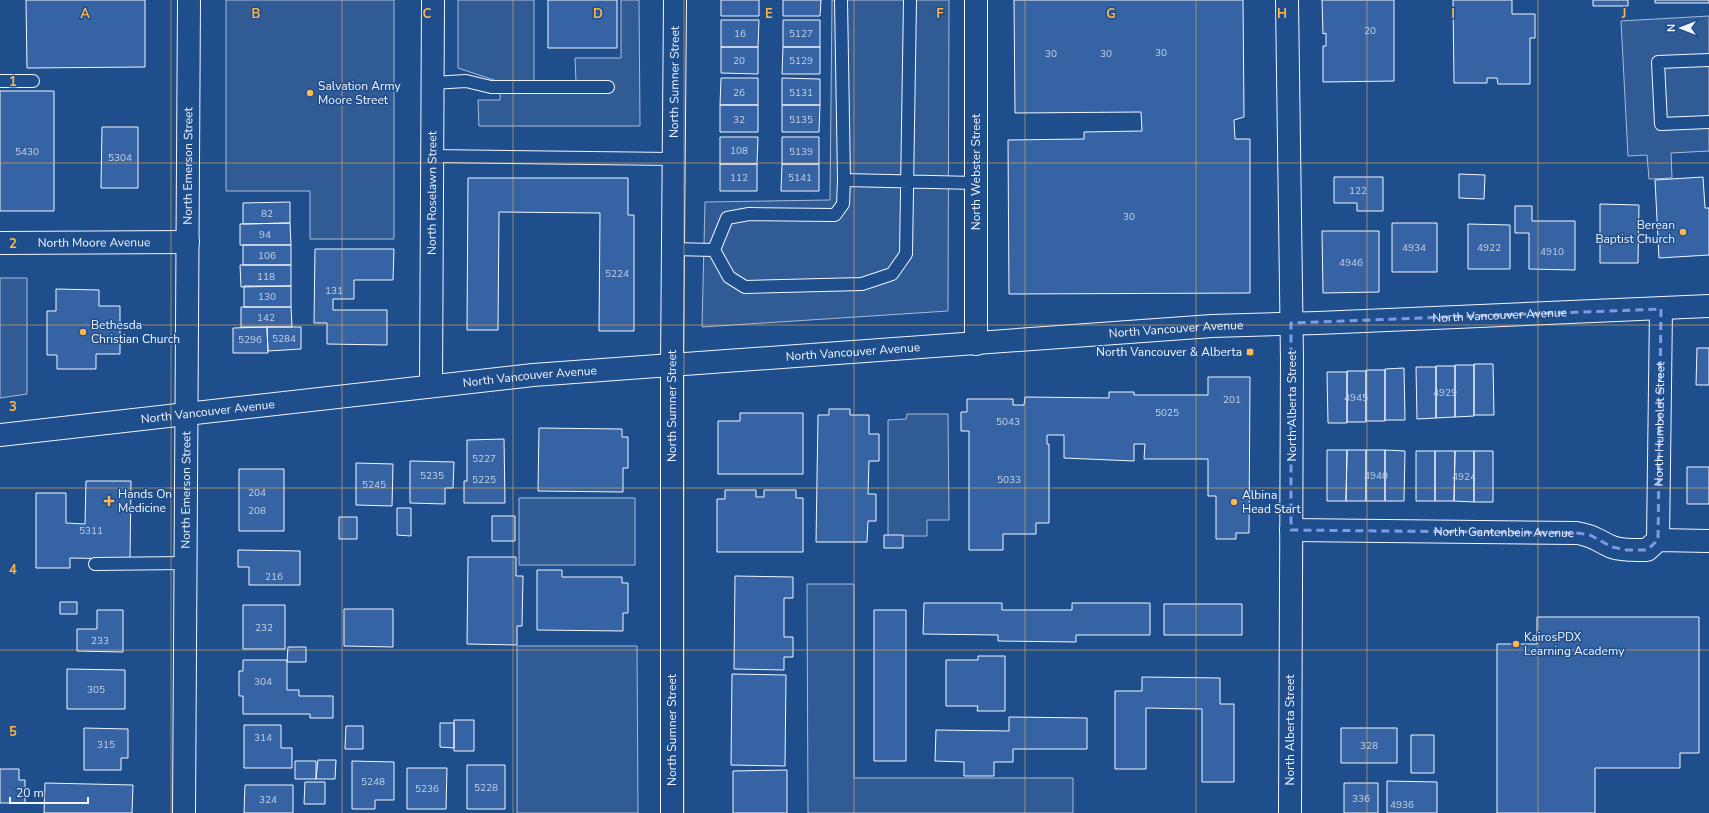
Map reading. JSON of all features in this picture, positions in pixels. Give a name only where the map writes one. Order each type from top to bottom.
[{"type":"street","name":"North Emerson Street","points":[[184,813],[189,0]]},
{"type":"street","name":"North Roselawn Street","points":[[431,386],[433,0]]},
{"type":"street","name":"North Sumner Street","points":[[672,813],[672,365],[675,0]]},
{"type":"street","name":"North Webster Street","points":[[976,0],[976,344]]},
{"type":"street","name":"North Alberta Street","points":[[1287,0],[1291,324],[1290,813]]},
{"type":"street","name":"North Moore Avenue","points":[[0,242],[188,242]]},
{"type":"street","name":"North Vancouver Avenue","points":[[0,435],[526,376],[1212,326],[1709,306]]},
{"type":"street","name":"North Humboldt Street","points":[[1658,540],[1661,309]]},
{"type":"street","name":"North Gantenbein Avenue","points":[[1291,530],[1577,533],[1590,535],[1612,547],[1626,550],[1647,550],[1658,540]]},
{"type":"street","points":[[1658,540],[1709,540]]},
{"type":"lane","points":[[714,250],[727,218],[749,214],[835,215],[843,204],[844,180],[841,0]]},
{"type":"lane","points":[[714,250],[729,277],[745,287],[862,284],[892,274],[906,254],[910,0]]},
{"type":"lane","points":[[1709,60],[1658,62],[1661,124],[1709,122]]},
{"type":"lane","points":[[0,81],[33,81]]},
{"type":"lane","points":[[432,83],[466,81],[491,87],[608,87]]},
{"type":"lane","points":[[432,156],[673,159]]},
{"type":"lane","points":[[844,180],[976,183]]},
{"type":"lane","points":[[673,249],[714,250]]},
{"type":"lane","points":[[95,564],[185,562]]},
{"type":"highlighted area","points":[[1661,309],[1658,540],[1647,550],[1627,550],[1612,547],[1590,535],[1577,533],[1291,530],[1291,323]]},
{"type":"shaded area","name":"Salvation Army Moore Street","points":[[226,0],[394,0],[394,239],[310,239],[310,191],[226,191]]},
{"type":"shaded area","points":[[458,0],[534,0],[534,81],[576,82],[575,58],[621,58],[621,0],[639,0],[640,126],[479,126],[478,100],[500,100],[500,82],[458,68]]},
{"type":"shaded area","points":[[832,0],[949,0],[948,311],[702,327],[705,202],[830,200]]},
{"type":"shaded area","points":[[1709,16],[1709,151],[1671,153],[1672,178],[1649,179],[1647,155],[1628,156],[1621,21]]},
{"type":"shaded area","points":[[0,278],[27,278],[27,394],[0,398]]},
{"type":"shaded area","points":[[907,414],[948,414],[949,520],[927,520],[927,536],[888,536],[888,420],[906,419]]},
{"type":"shaded area","points":[[519,498],[635,498],[635,565],[519,565]]},
{"type":"shaded area","points":[[807,584],[854,584],[854,778],[1073,778],[1073,813],[808,813]]},
{"type":"shaded area","points":[[517,646],[637,646],[638,813],[517,813]]},
{"type":"building","points":[[26,0],[145,0],[145,67],[27,68]]},
{"type":"building","points":[[548,0],[617,0],[617,48],[548,48]]},
{"type":"building","points":[[721,0],[759,0],[759,16],[721,16]]},
{"type":"building","points":[[783,0],[821,0],[820,16],[783,16]]},
{"type":"building","points":[[1014,0],[1243,0],[1244,117],[1234,120],[1235,139],[1250,139],[1250,293],[1009,294],[1008,140],[1084,139],[1084,132],[1142,131],[1141,112],[1015,113]]},
{"type":"building","points":[[1322,0],[1394,0],[1394,81],[1323,82],[1323,46],[1326,46],[1326,33],[1323,34]]},
{"type":"building","points":[[1453,0],[1512,0],[1512,14],[1535,14],[1535,38],[1530,38],[1530,84],[1498,84],[1497,78],[1487,78],[1487,83],[1454,83]]},
{"type":"building","points":[[1593,0],[1628,0],[1628,6],[1593,6]]},
{"type":"building","points":[[1655,0],[1709,0],[1709,3],[1655,3]]},
{"type":"building","points":[[721,20],[759,20],[758,47],[721,47]]},
{"type":"building","points":[[783,20],[820,20],[820,47],[783,47]]},
{"type":"building","points":[[721,47],[758,47],[758,74],[721,73]]},
{"type":"building","points":[[783,47],[820,47],[820,74],[782,74]]},
{"type":"building","points":[[721,78],[758,78],[758,105],[720,105]]},
{"type":"building","points":[[782,78],[820,79],[820,105],[782,105]]},
{"type":"building","points":[[0,91],[54,91],[54,211],[0,211]]},
{"type":"building","points":[[720,105],[758,105],[758,132],[720,132]]},
{"type":"building","points":[[782,105],[820,105],[819,132],[782,132]]},
{"type":"building","points":[[102,127],[138,127],[138,188],[101,188]]},
{"type":"building","points":[[720,137],[758,137],[757,164],[720,164]]},
{"type":"building","points":[[782,137],[819,137],[819,164],[782,164]]},
{"type":"building","points":[[720,164],[757,164],[757,191],[720,191]]},
{"type":"building","points":[[782,164],[819,164],[819,191],[781,191]]},
{"type":"building","points":[[1459,174],[1485,175],[1484,199],[1459,198]]},
{"type":"building","points":[[1334,177],[1383,177],[1383,211],[1357,211],[1357,203],[1334,203]]},
{"type":"building","name":"Berean Baptist Church","points":[[1703,177],[1705,208],[1709,208],[1709,255],[1659,258],[1655,180]]},
{"type":"building","points":[[468,178],[628,178],[628,215],[634,215],[634,331],[599,331],[600,213],[499,212],[498,330],[467,330]]},
{"type":"building","points":[[290,202],[290,223],[243,224],[243,203]]},
{"type":"building","points":[[1600,204],[1639,205],[1638,263],[1600,263]]},
{"type":"building","points":[[1515,206],[1532,206],[1532,221],[1575,221],[1575,270],[1529,269],[1529,233],[1515,233]]},
{"type":"building","points":[[290,223],[291,245],[240,245],[240,224]]},
{"type":"building","points":[[1392,223],[1437,223],[1437,272],[1392,272]]},
{"type":"building","points":[[1468,224],[1510,225],[1510,269],[1468,269]]},
{"type":"building","points":[[1322,231],[1379,231],[1379,292],[1323,293]]},
{"type":"building","points":[[243,245],[291,245],[291,265],[243,265]]},
{"type":"building","points":[[315,249],[394,249],[393,280],[354,280],[354,299],[333,299],[333,310],[387,310],[387,345],[327,344],[327,323],[314,323]]},
{"type":"building","points":[[240,265],[291,265],[291,286],[241,287]]},
{"type":"building","points":[[244,286],[291,286],[291,307],[244,307]]},
{"type":"building","name":"Bethesda Christian Church","points":[[56,289],[99,290],[99,306],[120,306],[120,354],[96,354],[96,369],[57,369],[57,355],[47,355],[47,311],[56,311]]},
{"type":"building","points":[[241,307],[291,307],[292,327],[241,327]]},
{"type":"building","points":[[267,327],[301,327],[301,349],[268,351]]},
{"type":"building","points":[[267,327],[268,353],[233,353],[233,328]]},
{"type":"building","points":[[1697,348],[1709,348],[1709,385],[1696,385]]},
{"type":"building","points":[[1474,364],[1493,364],[1494,415],[1474,415]]},
{"type":"building","points":[[1455,365],[1474,365],[1474,416],[1455,417]]},
{"type":"building","points":[[1436,366],[1455,366],[1455,417],[1436,418]]},
{"type":"building","points":[[1416,367],[1436,367],[1436,418],[1417,419]]},
{"type":"building","points":[[1404,368],[1405,420],[1385,420],[1385,369]]},
{"type":"building","points":[[1366,370],[1385,370],[1385,421],[1366,421]]},
{"type":"building","points":[[1347,371],[1366,371],[1366,422],[1347,422]]},
{"type":"building","points":[[1327,372],[1347,372],[1347,423],[1328,423]]},
{"type":"building","points":[[1208,377],[1250,377],[1249,533],[1236,533],[1236,539],[1216,539],[1216,496],[1208,496],[1208,459],[1144,459],[1145,444],[1134,444],[1134,461],[1064,458],[1064,435],[1047,435],[1047,444],[1049,444],[1049,523],[1036,523],[1036,534],[1003,534],[1003,550],[969,550],[969,431],[961,431],[961,412],[967,412],[967,399],[1013,399],[1013,405],[1024,405],[1025,397],[1109,398],[1109,392],[1134,392],[1134,395],[1208,395]]},
{"type":"building","points":[[829,409],[850,409],[850,415],[869,415],[869,434],[879,434],[879,461],[869,461],[868,494],[876,494],[876,521],[868,521],[867,542],[816,542],[818,415],[829,415]]},
{"type":"building","points":[[740,413],[803,413],[803,474],[718,474],[718,421],[740,421]]},
{"type":"building","points":[[539,428],[622,429],[622,437],[628,437],[628,468],[623,468],[623,492],[538,491]]},
{"type":"building","points":[[504,439],[505,503],[464,503],[464,481],[467,481],[467,440]]},
{"type":"building","points":[[1327,450],[1347,450],[1346,501],[1327,501]]},
{"type":"building","points":[[1347,450],[1366,450],[1366,501],[1346,501]]},
{"type":"building","points":[[1366,450],[1385,450],[1385,501],[1366,501]]},
{"type":"building","points":[[1385,450],[1405,451],[1404,501],[1385,501]]},
{"type":"building","points":[[1416,451],[1435,451],[1435,501],[1416,501]]},
{"type":"building","points":[[1435,451],[1455,451],[1454,501],[1435,501]]},
{"type":"building","points":[[1455,451],[1474,451],[1474,502],[1454,501]]},
{"type":"building","points":[[1474,451],[1493,451],[1493,502],[1474,502]]},
{"type":"building","points":[[410,461],[454,462],[453,488],[445,488],[445,504],[410,503]]},
{"type":"building","points":[[356,463],[393,464],[392,506],[356,505]]},
{"type":"building","points":[[1687,467],[1709,467],[1709,504],[1687,504]]},
{"type":"building","points":[[239,469],[284,469],[284,531],[239,531]]},
{"type":"building","points":[[86,481],[131,481],[130,559],[70,558],[70,568],[36,568],[36,493],[66,493],[66,523],[85,524]]},
{"type":"building","points":[[725,490],[756,490],[756,497],[764,497],[764,490],[796,490],[796,498],[803,498],[803,552],[717,552],[717,499],[725,499]]},
{"type":"building","points":[[397,508],[411,508],[411,536],[397,535]]},
{"type":"building","points":[[492,516],[515,516],[515,541],[492,541]]},
{"type":"building","points":[[339,517],[357,517],[357,539],[339,539]]},
{"type":"building","points":[[884,535],[903,535],[903,548],[884,548]]},
{"type":"building","points":[[238,550],[300,551],[300,585],[249,585],[249,567],[238,567]]},
{"type":"building","points":[[468,557],[516,557],[516,576],[523,576],[522,626],[517,626],[517,645],[467,644]]},
{"type":"building","points":[[537,570],[562,570],[562,577],[622,577],[622,583],[628,583],[628,613],[623,613],[623,631],[537,630]]},
{"type":"building","points":[[735,576],[793,577],[793,598],[784,598],[784,637],[793,637],[793,657],[784,657],[784,670],[734,669]]},
{"type":"building","points":[[60,602],[77,602],[77,614],[60,614]]},
{"type":"building","points":[[924,603],[1002,603],[1002,610],[1072,610],[1072,603],[1150,603],[1150,635],[1076,635],[1076,642],[998,641],[998,635],[923,634]]},
{"type":"building","points":[[1164,604],[1242,604],[1242,635],[1164,635]]},
{"type":"building","points":[[243,605],[285,605],[285,649],[243,649]]},
{"type":"building","points":[[344,609],[393,609],[393,647],[344,646]]},
{"type":"building","points":[[97,610],[123,610],[123,652],[77,651],[77,629],[97,629]]},
{"type":"building","points":[[874,610],[906,610],[906,761],[874,761]]},
{"type":"building","points":[[1537,617],[1699,617],[1699,753],[1680,753],[1680,768],[1595,768],[1595,813],[1497,813],[1497,644],[1537,644]]},
{"type":"building","points":[[288,647],[306,647],[306,662],[287,662]]},
{"type":"building","points":[[978,656],[1005,656],[1005,711],[977,711],[978,706],[946,706],[946,660],[978,660]]},
{"type":"building","points":[[243,660],[287,660],[287,690],[299,690],[299,696],[333,696],[333,718],[310,718],[310,714],[243,714],[243,696],[239,696],[239,671],[243,671]]},
{"type":"building","points":[[67,669],[125,670],[125,709],[67,709]]},
{"type":"building","points":[[732,674],[786,675],[785,766],[731,765]]},
{"type":"building","points":[[1142,677],[1220,678],[1220,704],[1234,704],[1234,782],[1202,782],[1202,709],[1146,708],[1146,769],[1115,769],[1115,691],[1142,691]]},
{"type":"building","points":[[1009,717],[1087,718],[1087,749],[1013,749],[1013,762],[994,762],[994,776],[964,776],[964,762],[935,761],[936,730],[1009,731]]},
{"type":"building","points":[[454,720],[474,720],[474,751],[454,751]]},
{"type":"building","points":[[440,723],[454,723],[454,748],[440,747]]},
{"type":"building","points":[[244,725],[281,725],[281,748],[292,748],[292,768],[244,768]]},
{"type":"building","points":[[346,726],[363,726],[363,749],[345,749]]},
{"type":"building","points":[[84,728],[128,729],[128,758],[121,758],[121,770],[84,770]]},
{"type":"building","points":[[1341,728],[1397,728],[1397,763],[1341,763]]},
{"type":"building","points":[[1411,735],[1434,735],[1434,773],[1411,773]]},
{"type":"building","points":[[318,760],[336,760],[335,779],[316,779]]},
{"type":"building","points":[[295,761],[316,761],[316,779],[295,779]]},
{"type":"building","points":[[352,761],[394,762],[394,800],[375,800],[375,809],[352,809]]},
{"type":"building","points":[[467,765],[505,765],[505,809],[467,809]]},
{"type":"building","points":[[407,768],[447,768],[446,809],[407,809]]},
{"type":"building","points":[[0,769],[19,769],[19,780],[25,780],[25,803],[0,803]]},
{"type":"building","points":[[787,770],[787,813],[733,813],[733,771]]},
{"type":"building","points":[[1387,781],[1437,782],[1437,813],[1387,813]]},
{"type":"building","points":[[305,782],[325,782],[325,804],[304,804]]},
{"type":"building","points":[[45,783],[133,785],[132,813],[44,813]]},
{"type":"building","points":[[1344,783],[1378,783],[1378,813],[1344,813]]},
{"type":"building","points":[[245,785],[293,785],[293,813],[244,813]]},
{"type":"place","name":"Salvation Army Moore Street","points":[[310,93]]},
{"type":"place","name":"Berean Baptist Church","points":[[1683,232]]},
{"type":"place","name":"Bethesda Christian Church","points":[[83,332]]},
{"type":"place","name":"North Vancouver & Alberta","points":[[1250,352]]},
{"type":"place","name":"Hands On Medicine","points":[[109,501]]},
{"type":"place","name":"Albina Head Start","points":[[1234,502]]},
{"type":"place","name":"KairosPDX Learning Academy","points":[[1516,644]]}]
